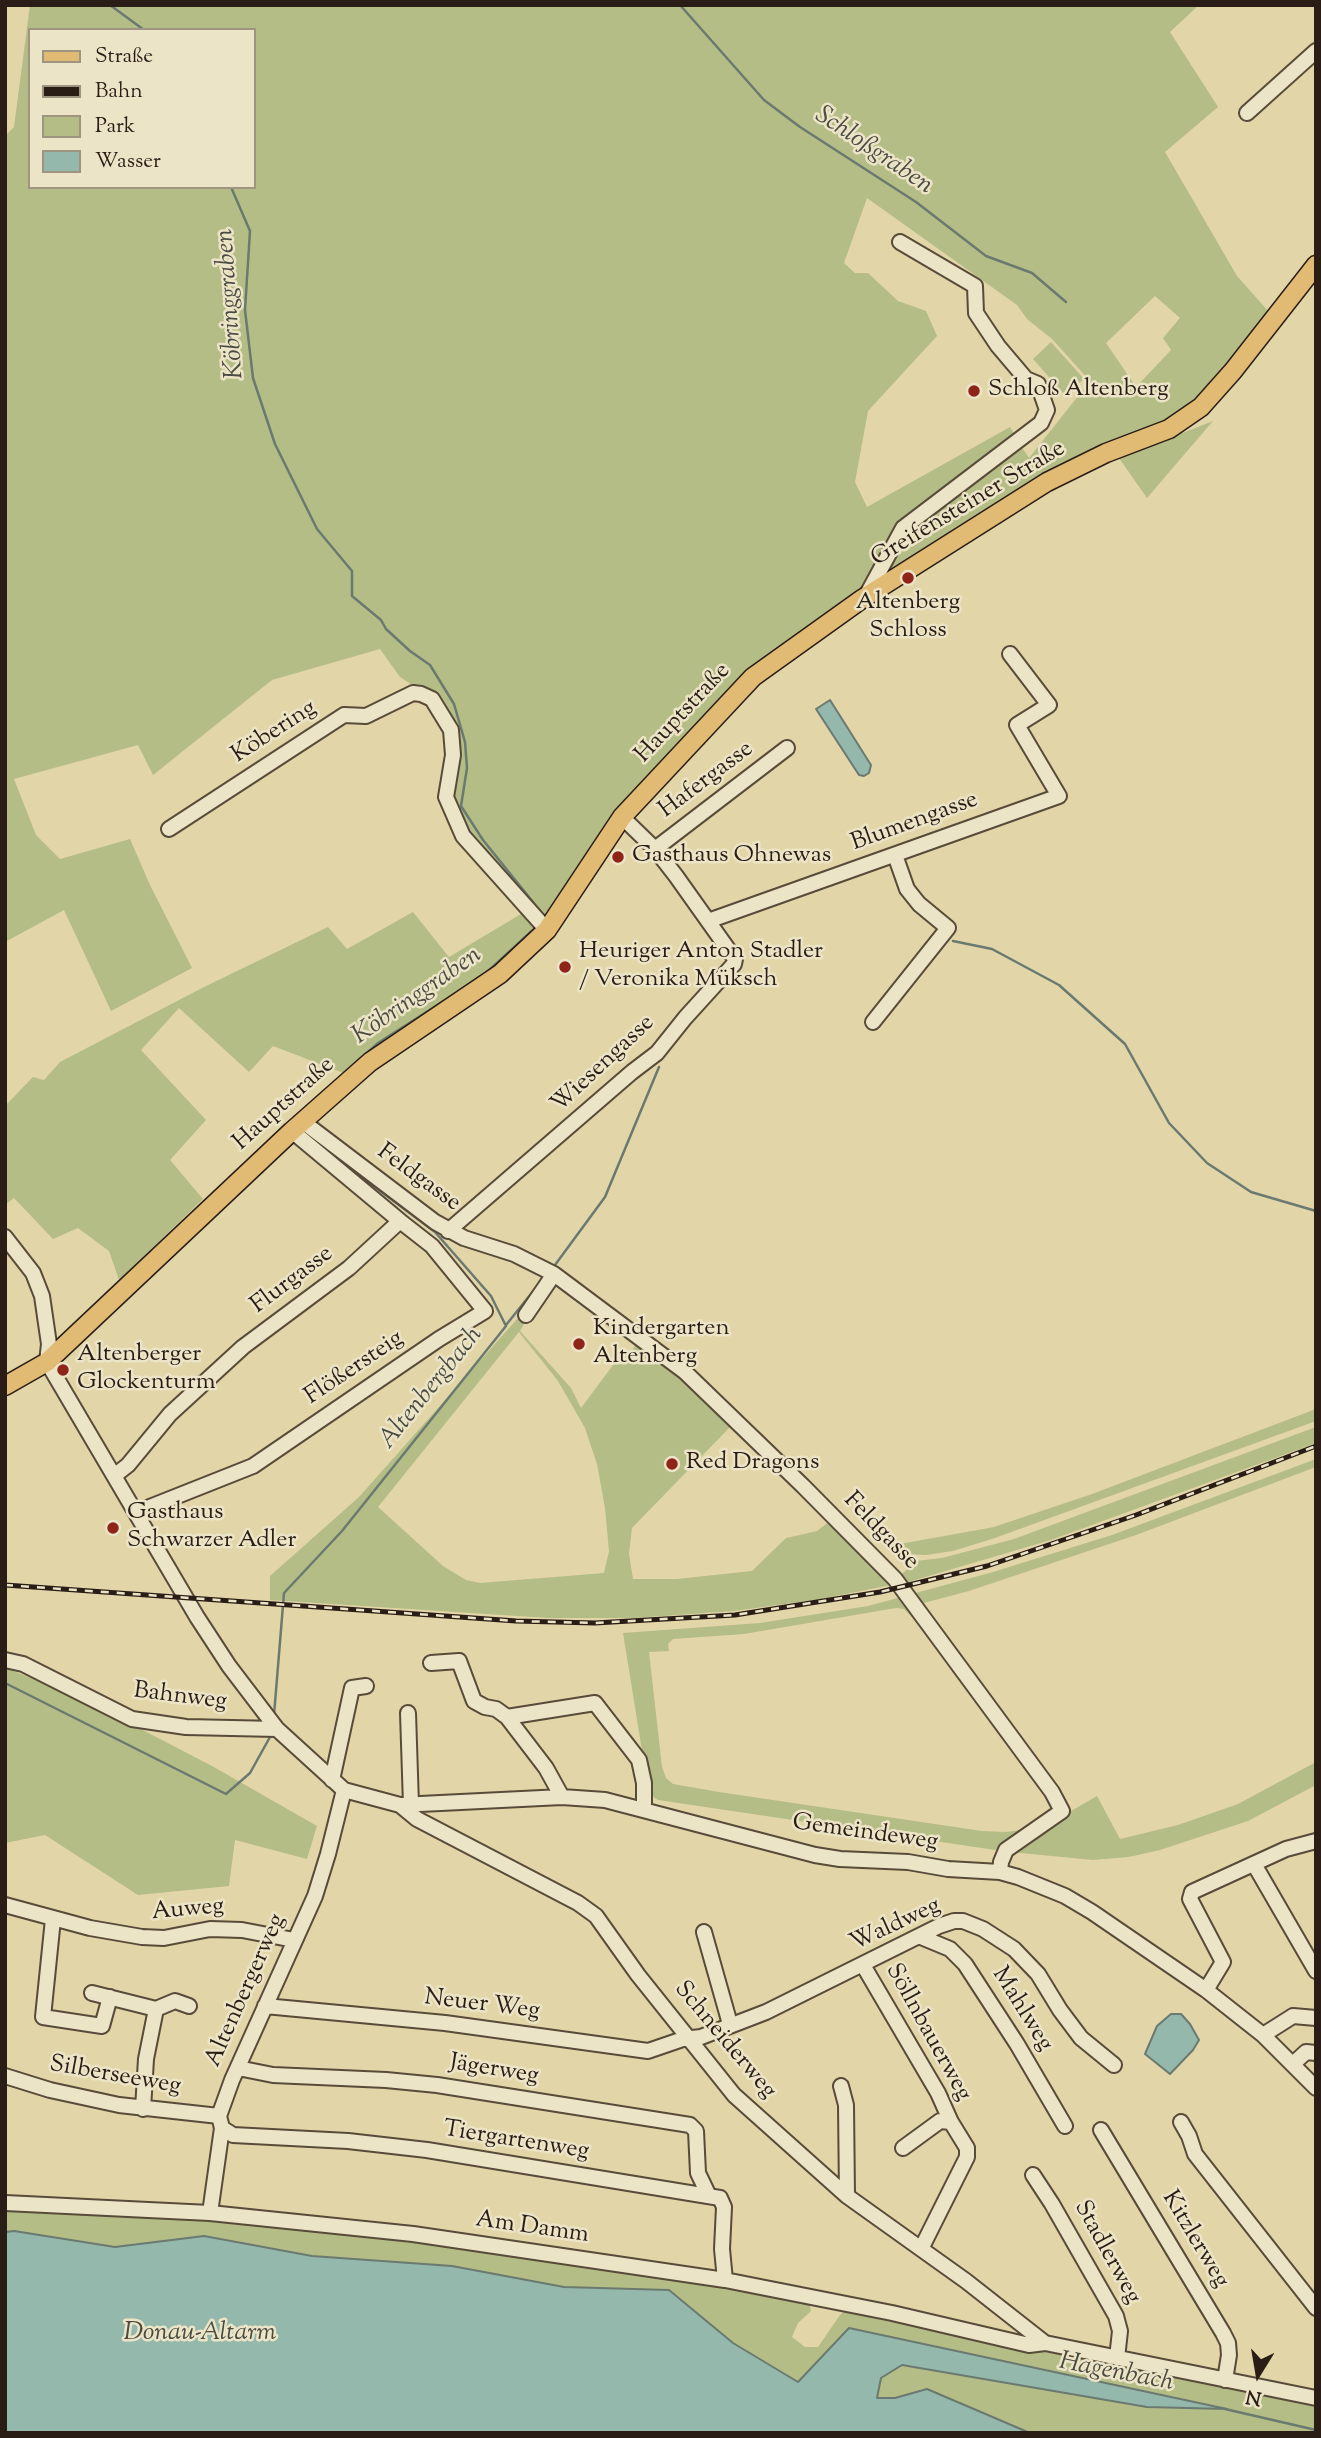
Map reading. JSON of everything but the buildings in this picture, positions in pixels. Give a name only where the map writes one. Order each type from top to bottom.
[{"type":"main road","name":"Greifensteiner Straße","points":[[864,597],[1046,482],[1106,453],[1169,429],[1201,407],[1233,371],[1316,265]]},
{"type":"main road","name":"Hauptstraße","points":[[5,1386],[47,1362],[297,1126],[370,1062],[500,974],[547,930],[622,817],[735,693],[752,677],[864,597]]},
{"type":"street","points":[[1247,113],[1316,51]]},
{"type":"street","points":[[864,597],[903,528],[1041,423],[1046,410],[1038,384],[1026,379],[998,346],[976,313],[975,286],[900,242]]},
{"type":"street","name":"Blumengasse","points":[[708,921],[1059,796],[1017,725],[1049,705],[1010,654]]},
{"type":"street","name":"Köbering","points":[[169,829],[344,715],[366,716],[413,693],[421,694],[432,699],[451,730],[453,755],[446,797],[463,836],[547,930]]},
{"type":"street","name":"Hafergasse","points":[[655,849],[787,748]]},
{"type":"street","name":"Wiesengasse","points":[[448,1231],[657,1053],[734,964],[735,959],[655,849],[622,817]]},
{"type":"street","points":[[873,1022],[948,929],[919,904],[907,889],[895,855]]},
{"type":"street","points":[[297,1126],[400,1221]]},
{"type":"street","name":"Feldgasse","points":[[297,1126],[448,1231],[514,1254],[554,1273],[685,1372],[895,1579],[1052,1792],[1062,1811],[1006,1850],[1000,1872]]},
{"type":"street","name":"Flurgasse","points":[[114,1476],[128,1465],[170,1414],[243,1347],[349,1268],[400,1221]]},
{"type":"street","name":"Flößersteig","points":[[137,1512],[253,1466],[439,1339],[485,1311],[432,1246],[400,1221]]},
{"type":"street","points":[[5,1237],[33,1273],[42,1296],[49,1344],[47,1362],[197,1617],[229,1666],[277,1729],[345,1790]]},
{"type":"street","points":[[526,1315],[554,1273]]},
{"type":"street","name":"Bahnweg","points":[[5,1660],[23,1664],[132,1719],[186,1727],[277,1729]]},
{"type":"street","points":[[431,1663],[459,1661],[474,1700],[507,1717],[546,1768],[562,1797]]},
{"type":"street","points":[[332,1780],[352,1688],[366,1686]]},
{"type":"street","points":[[507,1717],[595,1703],[639,1760],[644,1783],[644,1810]]},
{"type":"street","points":[[405,1805],[408,1713]]},
{"type":"street","name":"Gemeindeweg","points":[[345,1790],[405,1805],[562,1797],[606,1800],[815,1855],[1000,1872],[1065,1896],[1092,1912],[1206,1990],[1264,2035],[1316,2088]]},
{"type":"street","name":"Altenbergerweg","points":[[210,2213],[220,2122],[238,2068],[293,1940],[315,1896],[345,1790]]},
{"type":"street","name":"Schneiderweg","points":[[405,1805],[417,1819],[578,1903],[596,1916],[638,1975],[734,2095],[847,2196],[1045,2343]]},
{"type":"street","points":[[1206,1990],[1223,1962],[1190,1899],[1192,1892],[1286,1849],[1316,1841]]},
{"type":"street","points":[[1254,1864],[1316,1971]]},
{"type":"street","name":"Auweg","points":[[5,1905],[53,1919],[142,1937],[164,1938],[210,1929],[242,1930],[293,1940]]},
{"type":"street","points":[[53,1919],[43,2017],[102,2026],[110,1997]]},
{"type":"street","name":"Waldweg","points":[[690,2039],[702,2037],[766,2012],[954,1921],[972,1923],[983,1928],[1014,1949],[1030,1965],[1081,2038],[1114,2065]]},
{"type":"street","points":[[704,1932],[730,2024]]},
{"type":"street","name":"Mahlweg","points":[[921,1937],[950,1949],[965,1964],[1017,2044],[1065,2126]]},
{"type":"street","name":"Söllnbauerweg","points":[[863,1965],[967,2148],[967,2157],[921,2249]]},
{"type":"street","points":[[92,1993],[156,2009],[175,2001],[189,2006]]},
{"type":"street","name":"Neuer Weg","points":[[265,2006],[445,2023],[648,2051],[690,2039]]},
{"type":"street","points":[[143,2109],[146,2059],[156,2009]]},
{"type":"street","points":[[1264,2035],[1293,2016],[1316,2018]]},
{"type":"street","points":[[1293,2064],[1306,2052],[1316,2053]]},
{"type":"street","name":"Jägerweg","points":[[238,2068],[272,2075],[437,2085],[690,2125],[696,2131],[698,2174],[709,2196]]},
{"type":"street","name":"Silberseeweg","points":[[5,2077],[50,2090],[220,2122]]},
{"type":"street","points":[[841,2086],[846,2105],[847,2196]]},
{"type":"street","points":[[902,2148],[940,2121],[951,2122]]},
{"type":"street","name":"Tiergartenweg","points":[[220,2122],[233,2135],[348,2141],[427,2150],[709,2196]]},
{"type":"street","points":[[1181,2122],[1195,2154],[1316,2308]]},
{"type":"street","name":"Kitzlerweg","points":[[1101,2130],[1228,2343],[1225,2379]]},
{"type":"street","name":"Stadlerweg","points":[[1033,2175],[1116,2316],[1120,2332],[1117,2358]]},
{"type":"street","points":[[709,2196],[720,2198],[724,2207],[722,2249],[725,2280]]},
{"type":"street","name":"Am Damm","points":[[5,2203],[210,2213],[413,2234],[725,2280],[892,2313],[1029,2345],[1045,2343],[1316,2398]]},
{"type":"green space","points":[[30,5],[1199,5],[1170,32],[1218,107],[1165,152],[1237,276],[1269,312],[1230,366],[1198,398],[1162,422],[1060,470],[872,588],[906,530],[1019,443],[1029,458],[1090,381],[1052,339],[1027,319],[1017,305],[867,198],[844,263],[855,273],[868,273],[898,301],[926,311],[937,336],[868,411],[855,482],[867,507],[1010,427],[1016,437],[900,525],[862,595],[747,674],[546,924],[464,829],[449,796],[445,707],[400,677],[380,649],[272,680],[153,775],[138,745],[14,779],[36,835],[60,859],[130,839],[192,968],[111,1011],[64,910],[5,942],[5,136],[14,127]],"holes":[[[1155,296],[1180,318],[1163,338],[1171,350],[1136,387],[1106,343]]]},
{"type":"green space","points":[[1051,342],[1084,379],[1065,395],[1033,359]]},
{"type":"green space","points":[[1213,421],[1147,498],[1119,458]]},
{"type":"green space","points":[[413,912],[449,957],[521,914],[539,931],[480,983],[346,1074],[273,1046],[249,1072],[179,1008],[141,1050],[206,1120],[170,1160],[203,1199],[119,1280],[109,1251],[78,1228],[53,1239],[14,1198],[5,1205],[5,1106],[33,1077],[44,1080],[60,1062],[204,987],[328,927],[347,949]]},
{"type":"green space","points":[[518,1318],[524,1324],[520,1331],[571,1388],[581,1408],[622,1353],[633,1349],[638,1341],[733,1424],[632,1528],[629,1554],[633,1579],[677,1579],[752,1571],[786,1538],[817,1531],[831,1520],[896,1584],[821,1599],[734,1611],[634,1618],[548,1618],[270,1600],[270,1576],[359,1497]],"holes":[[[519,1332],[558,1381],[585,1428],[597,1464],[609,1551],[604,1573],[480,1583],[466,1580],[443,1566],[378,1507]]]},
{"type":"green space","points":[[1316,1409],[1316,1421],[995,1538],[953,1551],[926,1555],[905,1554],[889,1546],[994,1527],[1092,1494]]},
{"type":"green space","points":[[1316,1427],[1316,1443],[1051,1540],[905,1583],[900,1579],[916,1561],[942,1558],[1014,1539]]},
{"type":"green space","points":[[1316,1459],[1316,1467],[1136,1535],[969,1591],[920,1604],[912,1594],[1112,1535]]},
{"type":"green space","points":[[905,1596],[933,1638],[904,1609],[896,1608],[744,1634],[673,1639],[668,1644],[669,1651],[649,1652],[662,1767],[666,1778],[673,1784],[719,1792],[982,1831],[1021,1830],[1043,1822],[1002,1851],[658,1800],[649,1794],[623,1633],[760,1623],[868,1606]]},
{"type":"green space","points":[[5,1667],[110,1713],[212,1766],[317,1826],[307,1859],[235,1840],[229,1886],[138,1895],[45,1835],[5,1843]]},
{"type":"green space","points":[[1316,1762],[1316,1785],[1248,1821],[1160,1850],[1129,1857],[1093,1860],[1010,1852],[1052,1822],[1097,1796],[1120,1839],[1178,1825],[1238,1804]]},
{"type":"green space","points":[[5,2205],[227,2218],[418,2237],[709,2279],[809,2302],[811,2311],[798,2323],[792,2337],[805,2347],[818,2347],[847,2309],[1029,2349],[1316,2402],[1316,2433],[1030,2433],[927,2389],[895,2398],[877,2398],[881,2378],[902,2365],[1147,2407],[1222,2408],[849,2328],[799,2382],[733,2343],[669,2290],[564,2287],[452,2266],[312,2256],[204,2236],[115,2247],[14,2231],[5,2232]]},
{"type":"water","points":[[830,700],[871,765],[869,773],[864,776],[859,775],[816,709]]},
{"type":"water","points":[[1171,2014],[1181,2014],[1199,2040],[1170,2074],[1145,2054],[1157,2026]]},
{"type":"water","name":"Donau-Altarm","points":[[14,2231],[115,2247],[204,2236],[312,2256],[452,2266],[564,2287],[669,2290],[733,2343],[798,2382],[849,2328],[1227,2409],[1147,2407],[902,2365],[881,2378],[877,2398],[895,2398],[927,2389],[1030,2433],[5,2433],[5,2232]]},
{"type":"waterway","name":"Köbringgraben","points":[[110,5],[141,28]]},
{"type":"waterway","name":"Schloßgraben","points":[[680,5],[764,100],[800,127],[916,202],[986,256],[1032,273],[1066,302]]},
{"type":"waterway","name":"Köbringgraben","points":[[232,189],[250,231],[245,310],[253,378],[275,444],[317,529],[352,571],[352,596],[381,620],[386,629],[410,651],[430,665],[454,704],[465,742],[467,768],[461,806],[483,840],[541,912]]},
{"type":"waterway","name":"Köbringgraben","points":[[487,972],[533,930]]},
{"type":"waterway","points":[[953,941],[992,949],[1059,985],[1125,1044],[1169,1123],[1207,1163],[1251,1192],[1316,1211]]},
{"type":"waterway","name":"Köbringgraben","points":[[347,1071],[378,1043],[461,990]]},
{"type":"waterway","points":[[555,1265],[605,1197],[659,1067]]},
{"type":"waterway","name":"Altenbergbach","points":[[274,1715],[284,1593],[342,1531],[506,1326],[491,1296],[435,1232],[323,1148]]},
{"type":"waterway","points":[[506,1325],[539,1284]]},
{"type":"waterway","name":"Altenbergbach","points":[[5,1683],[226,1794],[250,1773],[270,1737]]},
{"type":"waterway","name":"Hagenbach","points":[[1225,2409],[1316,2430]]},
{"type":"railway","points":[[5,1585],[516,1621],[595,1623],[735,1615],[880,1592],[987,1566],[1136,1515],[1316,1446]]},
{"type":"place","name":"Schloß Altenberg","points":[[974,391]]},
{"type":"place","name":"Altenberg Schloss","points":[[908,578]]},
{"type":"place","name":"Gasthaus Ohnewas","points":[[618,857]]},
{"type":"place","name":"Heuriger Anton Stadler / Veronika Müksch","points":[[565,967]]},
{"type":"place","name":"Kindergarten Altenberg","points":[[579,1344]]},
{"type":"place","name":"Altenberger Glockenturm","points":[[63,1370]]},
{"type":"place","name":"Red Dragons","points":[[672,1464]]},
{"type":"place","name":"Gasthaus Schwarzer Adler","points":[[113,1528]]}]
